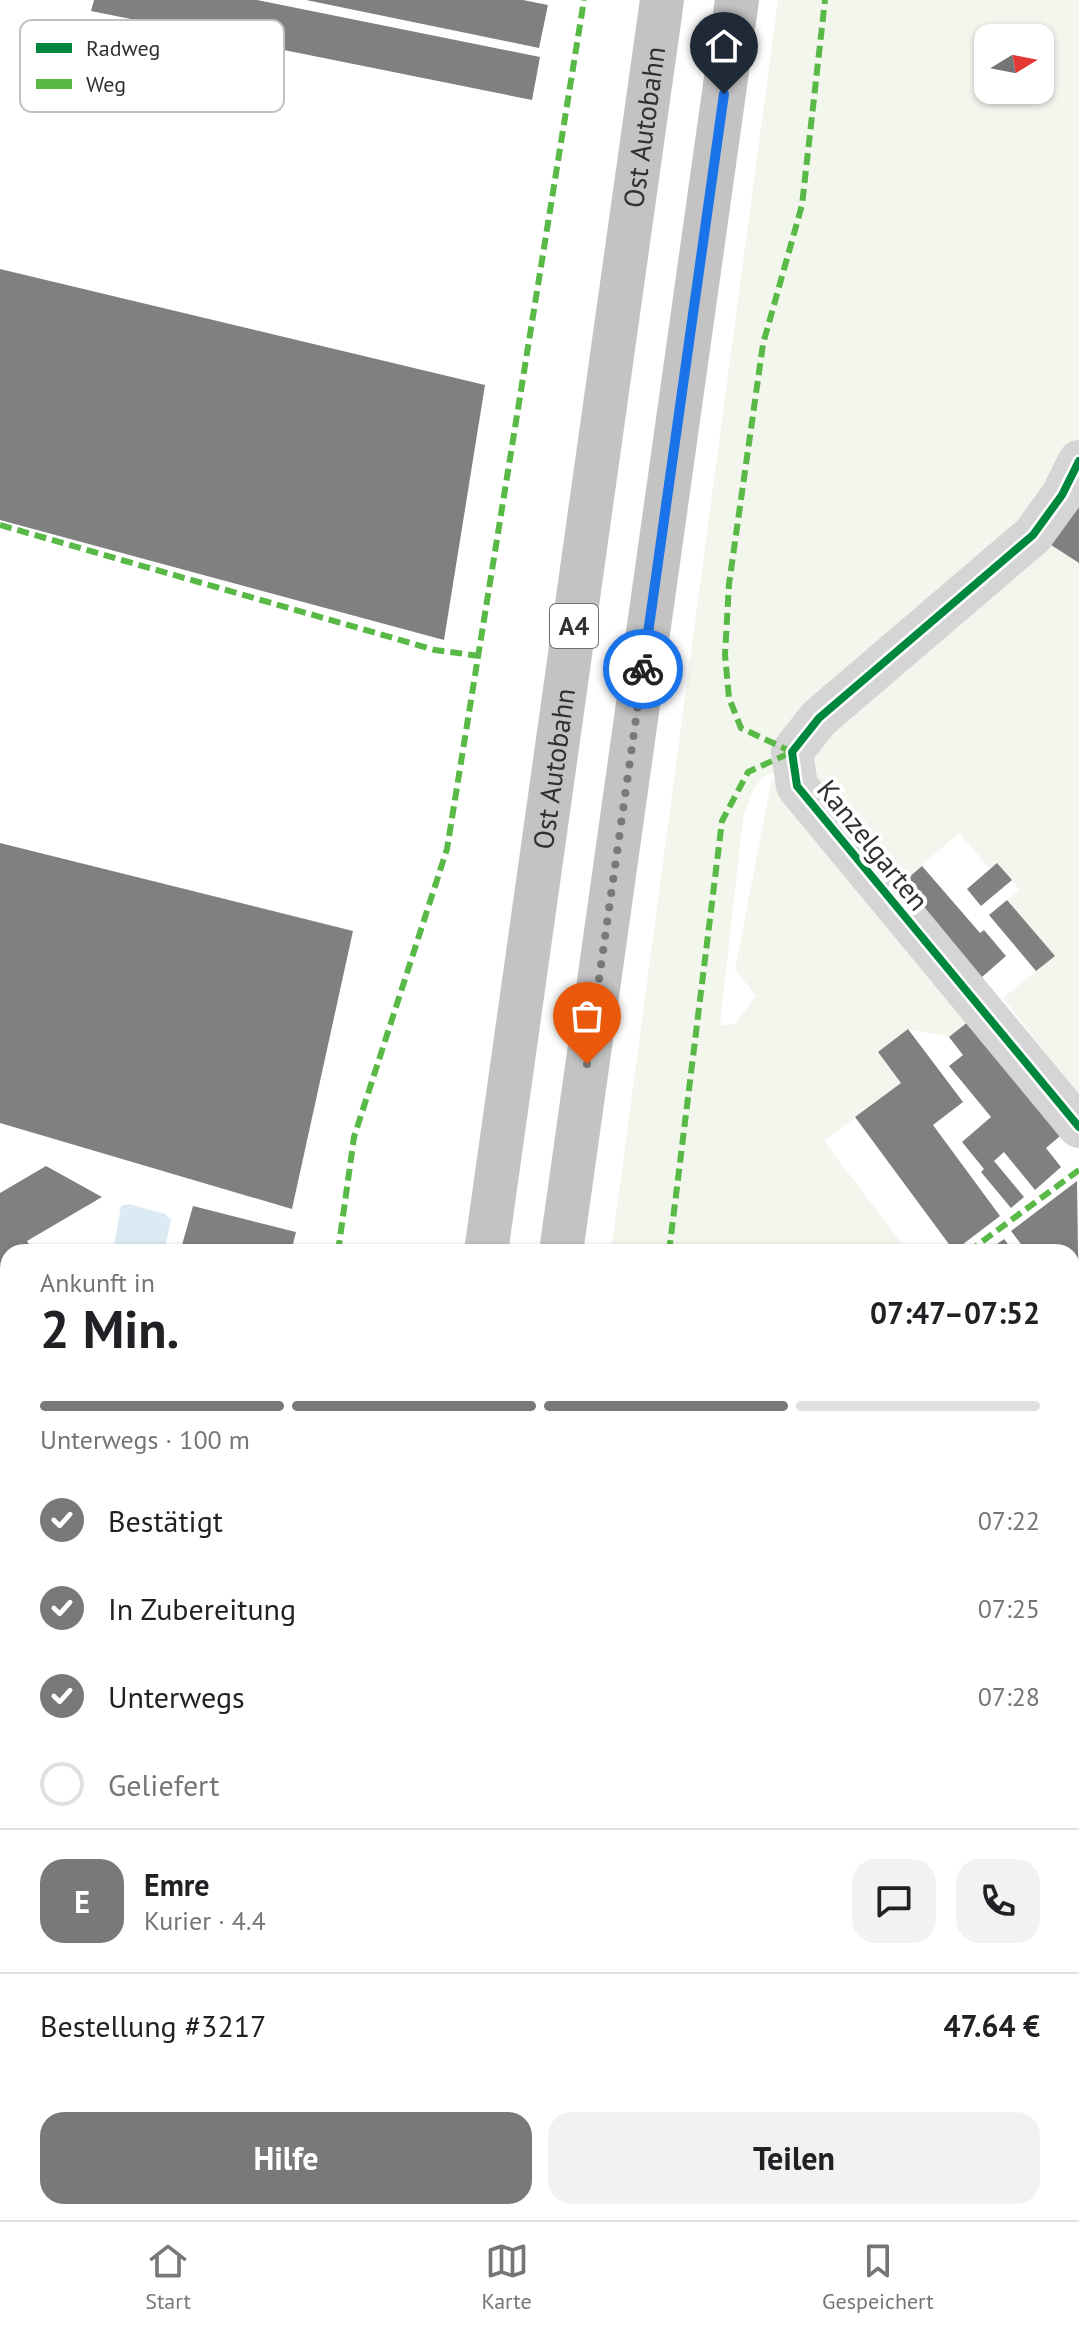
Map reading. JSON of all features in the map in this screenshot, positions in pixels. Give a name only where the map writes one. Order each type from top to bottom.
[{"type":"highway","name":"Ost Autobahn","points":[[487,1244],[662,0]]},
{"type":"highway","points":[[562,1244],[737,0]]},
{"type":"street","name":"Kanzelgarten","points":[[1079,461],[1062,495],[1033,535],[819,718],[792,752],[797,786],[1079,1127]]},
{"type":"shaded area","points":[[778,0],[1079,0],[1079,442],[1048,543],[1079,563],[1079,1097],[1003,998],[1054,956],[1007,900],[1020,890],[998,864],[990,869],[959,833],[893,891],[807,763],[763,778],[752,793],[743,820],[720,1025],[735,1024],[756,996],[735,969],[772,778],[974,1017],[949,1037],[908,1029],[878,1052],[901,1083],[824,1141],[902,1244],[612,1244]]},
{"type":"shaded area","points":[[129,1204],[165,1214],[171,1220],[166,1244],[114,1244],[121,1206]]},
{"type":"building","points":[[94,0],[257,0],[540,57],[532,100],[284,50],[284,20],[136,20],[91,11]]},
{"type":"building","points":[[306,0],[523,0],[548,5],[539,48]]},
{"type":"building","points":[[0,269],[485,385],[444,640],[0,520]]},
{"type":"building","points":[[1079,495],[1079,563],[1048,543]]},
{"type":"building","points":[[0,843],[353,931],[292,1209],[0,1123]]},
{"type":"building","points":[[997,863],[1012,880],[981,906],[967,889]]},
{"type":"building","points":[[922,866],[980,933],[984,930],[1006,956],[974,984],[893,891]]},
{"type":"building","points":[[1007,900],[1055,956],[1036,971],[989,915]]},
{"type":"building","points":[[974,1017],[1067,1130],[1046,1148],[1061,1167],[1035,1190],[1004,1152],[994,1161],[1024,1197],[1011,1208],[981,1172],[984,1169],[962,1142],[991,1117],[949,1066],[963,1055],[949,1037]]},
{"type":"building","points":[[908,1029],[963,1102],[933,1125],[1000,1216],[963,1244],[949,1244],[855,1117],[901,1083],[878,1052]]},
{"type":"building","points":[[46,1166],[102,1197],[27,1241],[29,1244],[0,1244],[0,1193]]},
{"type":"building","points":[[1077,1181],[1078,1244],[1021,1244],[1011,1231]]},
{"type":"building","points":[[193,1206],[296,1232],[293,1244],[182,1244]]},
{"type":"marked path","points":[[339,1244],[354,1137],[447,849],[584,0]]},
{"type":"marked path","points":[[792,752],[741,728],[729,698],[725,655],[729,584],[763,344],[802,205],[825,0]]},
{"type":"marked path","points":[[0,525],[435,650],[480,656]]},
{"type":"marked path","points":[[670,1244],[722,821],[748,772],[792,752]]},
{"type":"marked path","points":[[979,1244],[1079,1170]]},
{"type":"cycle path","points":[[1079,461],[1062,495],[1033,535],[819,718],[792,752],[797,786],[1079,1127]]},
{"type":"way so far","points":[[587,1064],[643,669]]},
{"type":"route","points":[[643,669],[724,94]]}]
